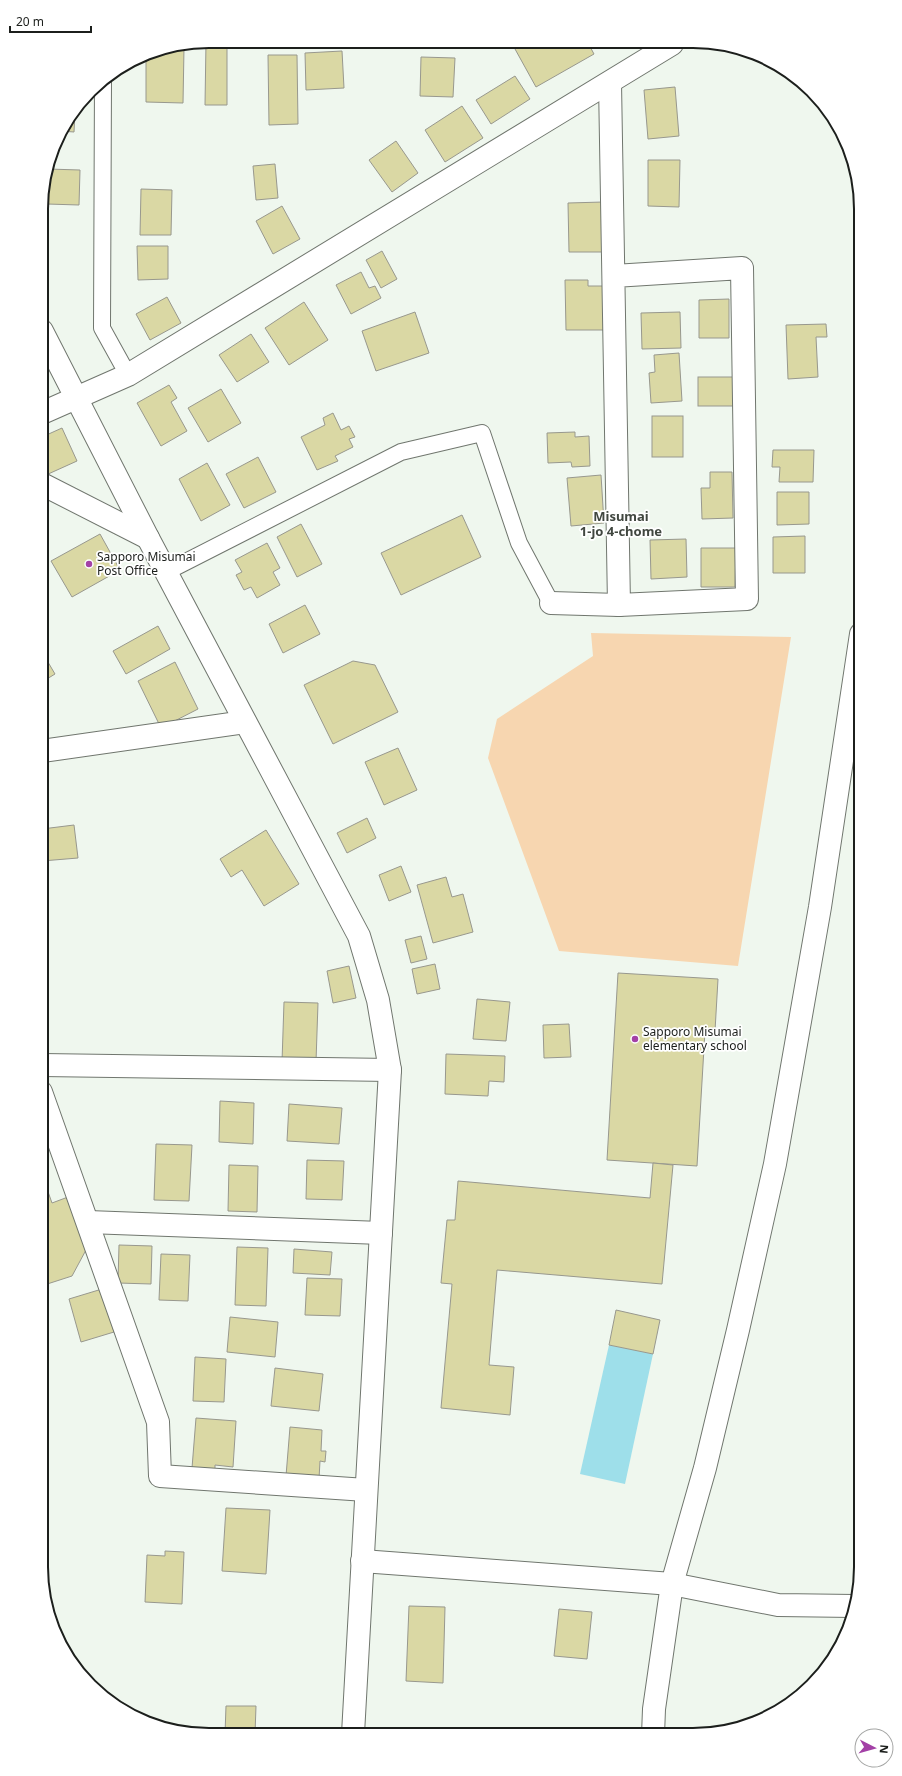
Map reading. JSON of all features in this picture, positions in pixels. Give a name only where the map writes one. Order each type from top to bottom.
[{"type":"street","points":[[48,410],[128,375],[666,48]]},
{"type":"street","points":[[610,83],[619,605]]},
{"type":"street","points":[[551,603],[619,605],[747,599],[742,268],[614,276]]},
{"type":"street","points":[[48,342],[148,538],[359,936],[378,1000],[390,1070],[362,1561],[354,1728]]},
{"type":"street","points":[[48,487],[148,538]]},
{"type":"street","points":[[653,1728],[654,1709],[672,1584],[709,1453],[775,1164],[820,907],[854,681]]},
{"type":"street","points":[[48,750],[245,722]]},
{"type":"street","points":[[48,1065],[390,1070]]},
{"type":"street","points":[[48,1109],[158,1422],[160,1476],[366,1490]]},
{"type":"street","points":[[88,1222],[381,1233]]},
{"type":"street","points":[[362,1561],[672,1584],[778,1605],[850,1606]]},
{"type":"lane","points":[[103,88],[102,328],[128,375]]},
{"type":"lane","points":[[166,572],[401,452],[482,433],[519,544],[551,603]]},
{"type":"shaded area","points":[[591,633],[791,637],[738,966],[559,951],[488,758],[497,719],[593,656]]},
{"type":"water","points":[[609,1345],[653,1354],[625,1484],[580,1474]]},
{"type":"building","points":[[206,48],[227,48],[227,105],[205,105]]},
{"type":"building","points":[[591,48],[594,54],[536,87],[515,49]]},
{"type":"building","points":[[184,50],[183,103],[146,102],[146,61],[167,53]]},
{"type":"building","points":[[342,51],[344,88],[306,90],[305,53]]},
{"type":"building","points":[[268,55],[297,55],[298,124],[269,125]]},
{"type":"building","points":[[421,57],[455,58],[453,97],[420,96]]},
{"type":"building","points":[[515,76],[530,99],[491,124],[476,100]]},
{"type":"building","points":[[675,87],[679,136],[648,139],[644,90]]},
{"type":"building","points":[[462,106],[483,138],[445,162],[425,130]]},
{"type":"building","points":[[75,121],[74,132],[69,132]]},
{"type":"building","points":[[396,141],[418,173],[392,192],[369,160]]},
{"type":"building","points":[[648,160],[680,160],[679,207],[648,206]]},
{"type":"building","points":[[275,164],[278,198],[256,200],[253,166]]},
{"type":"building","points":[[53,169],[80,170],[79,205],[48,204]]},
{"type":"building","points":[[141,189],[172,190],[171,235],[140,235]]},
{"type":"building","points":[[603,202],[604,252],[569,252],[568,203]]},
{"type":"building","points":[[282,206],[300,239],[273,254],[256,221]]},
{"type":"building","points":[[137,246],[168,246],[168,279],[138,280]]},
{"type":"building","points":[[382,251],[397,279],[381,288],[366,260]]},
{"type":"building","points":[[361,272],[369,288],[375,286],[381,298],[351,314],[336,285]]},
{"type":"building","points":[[565,280],[588,280],[588,286],[604,286],[604,330],[566,330]]},
{"type":"building","points":[[167,297],[181,323],[150,340],[136,314]]},
{"type":"building","points":[[729,299],[729,338],[699,338],[699,300]]},
{"type":"building","points":[[304,302],[328,340],[289,365],[265,328]]},
{"type":"building","points":[[415,312],[429,353],[376,371],[362,331]]},
{"type":"building","points":[[680,312],[681,348],[642,349],[641,313]]},
{"type":"building","points":[[826,324],[827,337],[816,337],[818,377],[788,379],[786,325]]},
{"type":"building","points":[[251,334],[269,362],[237,382],[219,355]]},
{"type":"building","points":[[679,353],[682,401],[651,403],[649,373],[655,372],[654,355]]},
{"type":"building","points":[[698,377],[734,377],[734,406],[698,406]]},
{"type":"building","points":[[169,385],[177,398],[171,402],[187,431],[161,446],[137,403]]},
{"type":"building","points":[[221,389],[241,423],[208,442],[188,408]]},
{"type":"building","points":[[333,413],[341,430],[349,426],[355,437],[349,439],[353,447],[335,456],[338,461],[317,470],[301,437],[325,425],[323,418]]},
{"type":"building","points":[[652,416],[683,416],[683,457],[652,457]]},
{"type":"building","points":[[62,428],[77,461],[48,474],[48,434]]},
{"type":"building","points":[[575,432],[575,437],[589,436],[590,466],[572,467],[571,462],[548,463],[547,433]]},
{"type":"building","points":[[773,450],[814,450],[813,482],[779,482],[780,467],[772,467]]},
{"type":"building","points":[[258,457],[276,492],[244,508],[226,474]]},
{"type":"building","points":[[207,463],[230,505],[201,521],[179,479]]},
{"type":"building","points":[[710,472],[732,472],[733,518],[702,519],[701,488],[710,488]]},
{"type":"building","points":[[601,475],[604,523],[571,526],[567,478]]},
{"type":"building","points":[[777,492],[809,492],[809,524],[777,525]]},
{"type":"building","points":[[462,515],[481,557],[401,595],[381,553]]},
{"type":"building","points":[[301,524],[322,564],[297,577],[277,537]]},
{"type":"building","points":[[100,534],[120,570],[72,597],[51,561]]},
{"type":"building","points":[[805,536],[805,573],[773,573],[773,537]]},
{"type":"building","points":[[686,539],[687,577],[651,579],[650,540]]},
{"type":"building","points":[[267,543],[280,568],[273,572],[280,585],[257,598],[251,587],[244,590],[236,575],[242,572],[235,560]]},
{"type":"building","points":[[701,548],[736,548],[735,587],[701,587]]},
{"type":"building","points":[[305,605],[320,634],[283,653],[269,624]]},
{"type":"building","points":[[158,626],[170,649],[126,674],[113,651]]},
{"type":"building","points":[[353,661],[375,665],[398,712],[333,744],[304,685]]},
{"type":"building","points":[[48,662],[55,674],[48,678]]},
{"type":"building","points":[[175,662],[198,709],[161,728],[138,681]]},
{"type":"building","points":[[398,748],[417,790],[384,805],[365,762]]},
{"type":"building","points":[[367,818],[376,838],[347,853],[337,833]]},
{"type":"building","points":[[74,825],[78,858],[48,860],[48,828]]},
{"type":"building","points":[[266,830],[299,884],[264,906],[242,870],[231,877],[220,859]]},
{"type":"building","points":[[401,866],[411,892],[389,901],[379,875]]},
{"type":"building","points":[[446,877],[452,897],[463,894],[473,932],[433,943],[417,885]]},
{"type":"building","points":[[421,936],[427,959],[411,963],[405,940]]},
{"type":"building","points":[[435,964],[440,989],[417,994],[412,969]]},
{"type":"building","points":[[349,966],[356,998],[333,1003],[327,971]]},
{"type":"building","points":[[618,973],[718,979],[715,1031],[705,1031],[697,1166],[607,1160]]},
{"type":"building","points":[[477,999],[510,1002],[506,1041],[473,1039]]},
{"type":"building","points":[[284,1002],[318,1003],[316,1062],[282,1062]]},
{"type":"building","points":[[569,1024],[571,1057],[544,1058],[543,1025]]},
{"type":"building","points":[[446,1054],[505,1056],[504,1082],[489,1081],[488,1096],[445,1094]]},
{"type":"building","points":[[220,1101],[254,1103],[253,1144],[219,1142]]},
{"type":"building","points":[[289,1104],[342,1108],[339,1144],[287,1141]]},
{"type":"building","points":[[156,1144],[192,1145],[189,1201],[154,1200]]},
{"type":"building","points":[[307,1160],[344,1161],[342,1200],[306,1199]]},
{"type":"building","points":[[653,1163],[673,1165],[662,1284],[497,1270],[489,1365],[514,1367],[510,1415],[441,1408],[452,1284],[441,1283],[447,1220],[455,1220],[458,1181],[650,1198]]},
{"type":"building","points":[[229,1165],[258,1166],[257,1212],[228,1211]]},
{"type":"building","points":[[48,1192],[52,1203],[68,1197],[86,1250],[72,1276],[48,1284]]},
{"type":"building","points":[[119,1245],[152,1246],[151,1284],[118,1283]]},
{"type":"building","points":[[237,1247],[268,1248],[266,1306],[235,1305]]},
{"type":"building","points":[[294,1249],[332,1252],[330,1275],[293,1273]]},
{"type":"building","points":[[161,1254],[190,1255],[188,1301],[159,1300]]},
{"type":"building","points":[[307,1278],[342,1279],[340,1316],[305,1315]]},
{"type":"building","points":[[102,1289],[114,1332],[81,1342],[69,1299]]},
{"type":"building","points":[[616,1310],[660,1320],[653,1354],[609,1345]]},
{"type":"building","points":[[230,1317],[278,1322],[275,1357],[227,1352]]},
{"type":"building","points":[[195,1357],[226,1359],[224,1402],[193,1401]]},
{"type":"building","points":[[275,1368],[323,1374],[319,1411],[271,1406]]},
{"type":"building","points":[[196,1418],[236,1421],[233,1467],[215,1465],[215,1470],[192,1468]]},
{"type":"building","points":[[290,1427],[322,1430],[321,1451],[326,1451],[325,1462],[320,1461],[319,1479],[286,1476]]},
{"type":"building","points":[[226,1508],[270,1510],[266,1574],[222,1571]]},
{"type":"building","points":[[165,1551],[184,1552],[182,1604],[145,1602],[147,1555],[165,1556]]},
{"type":"building","points":[[409,1606],[445,1607],[443,1683],[406,1681]]},
{"type":"building","points":[[559,1609],[592,1612],[587,1659],[554,1656]]},
{"type":"building","points":[[226,1706],[256,1706],[255,1728],[225,1728]]},
{"type":"place","name":"Sapporo Misumai Post Office","points":[[89,564]]},
{"type":"place","name":"Sapporo Misumai elementary school","points":[[635,1039]]},
{"type":"district","name":"Misumai 1-jo 4-chome","points":[[621,524]]}]
